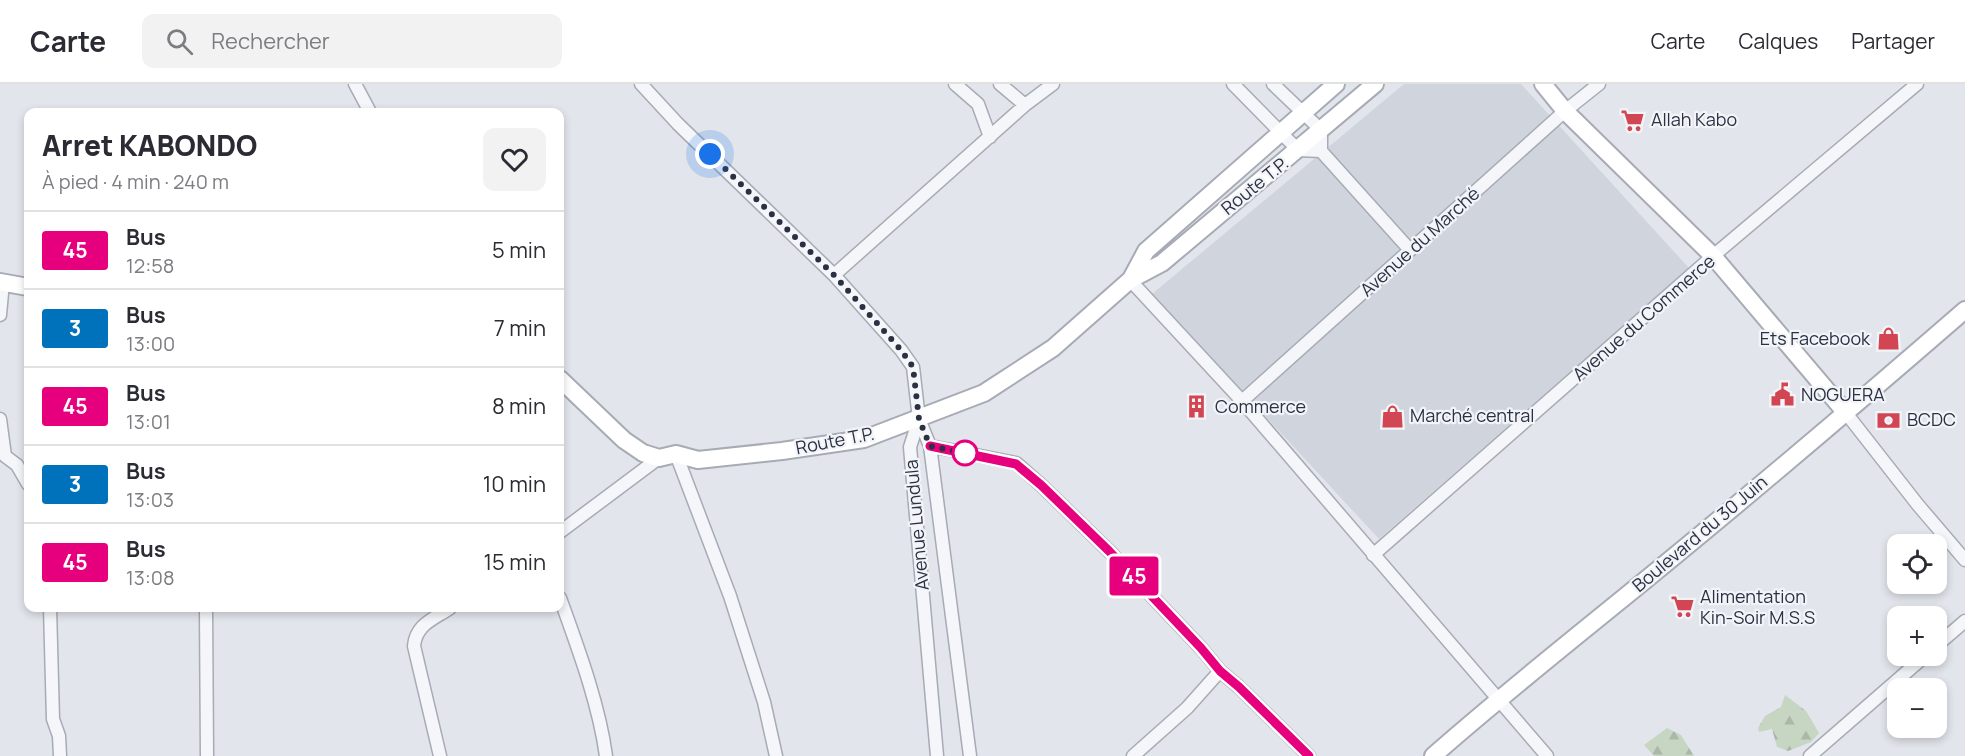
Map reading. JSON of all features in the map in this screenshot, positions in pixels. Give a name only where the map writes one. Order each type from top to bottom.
[{"type":"street","points":[[355,84],[368,108]]},
{"type":"street","points":[[641,84],[678,124],[834,275],[901,350],[913,367],[919,419]]},
{"type":"street","points":[[955,84],[978,104],[990,137]]},
{"type":"street","points":[[1000,84],[1025,105]]},
{"type":"street","points":[[834,275],[1025,105],[1053,84]]},
{"type":"street","points":[[1233,84],[1298,150],[1321,151]]},
{"type":"street","points":[[1273,84],[1320,130],[1321,151],[1410,250]]},
{"type":"street","name":"Route T.P.","points":[[1130,280],[1146,251],[1336,84]]},
{"type":"street","name":"Route T.P.","points":[[564,383],[624,440],[643,453],[698,460],[782,451],[864,438],[919,419],[984,393],[1053,348],[1130,280],[1162,263],[1375,84]]},
{"type":"street","points":[[1543,84],[1566,111],[1713,256],[1846,413],[1918,505],[1965,560]]},
{"type":"street","name":"Avenue du Marché","points":[[1242,401],[1599,84]]},
{"type":"street","name":"Avenue du Commerce","points":[[1373,555],[1713,256],[1917,84]]},
{"type":"street","points":[[1130,280],[1242,401],[1547,756]]},
{"type":"street","points":[[0,315],[2,282],[24,286]]},
{"type":"street","name":"Boulevard du 30 Juin","points":[[1433,756],[1498,699],[1846,413],[1965,310]]},
{"type":"street","points":[[0,419],[5,456],[17,465],[24,477]]},
{"type":"street","name":"Avenue Lundula","points":[[919,419],[930,446],[970,756]]},
{"type":"street","name":"Avenue Lundula","points":[[919,419],[910,447],[937,756]]},
{"type":"street","points":[[930,446],[1016,464],[1109,551],[1220,671],[1309,756]]},
{"type":"street","points":[[564,529],[668,456],[730,596],[764,702],[776,756]]},
{"type":"street","points":[[564,609],[603,735],[606,756]]},
{"type":"street","points":[[50,612],[53,719],[59,736],[60,756]]},
{"type":"street","points":[[206,612],[207,756]]},
{"type":"street","points":[[440,756],[414,646],[415,636],[419,629],[444,612]]},
{"type":"street","points":[[1947,637],[1965,621]]},
{"type":"street","points":[[1810,756],[1914,666]]},
{"type":"street","points":[[1133,756],[1187,708],[1220,671]]},
{"type":"shaded area","name":"Marché central","points":[[1404,84],[1521,84],[1689,268],[1379,539],[1152,294]]},
{"type":"green space","points":[[1785,695],[1806,711],[1819,733],[1811,742],[1788,751],[1777,747],[1772,729],[1759,732],[1758,728],[1765,716],[1781,707]]},
{"type":"green space","points":[[1667,728],[1681,735],[1694,756],[1654,756],[1644,745]]},
{"type":"bus line","name":"45","points":[[930,446],[1016,464],[1109,551],[1220,671],[1309,756]]},
{"type":"place","name":"Allah Kabo","points":[[1633,120]]},
{"type":"place","name":"Ets Facebook","points":[[1888,339]]},
{"type":"place","name":"NOGUERA","points":[[1783,395]]},
{"type":"place","name":"Commerce","points":[[1197,407]]},
{"type":"place","name":"Marché central","points":[[1392,416]]},
{"type":"place","name":"BCDC","points":[[1889,420]]},
{"type":"place","name":"Alimentation Kin-Soir M.S.S","points":[[1682,607]]},
{"type":"route","points":[[710,154],[834,275],[901,350],[913,367],[919,419],[930,446],[973,455],[965,453]]}]
